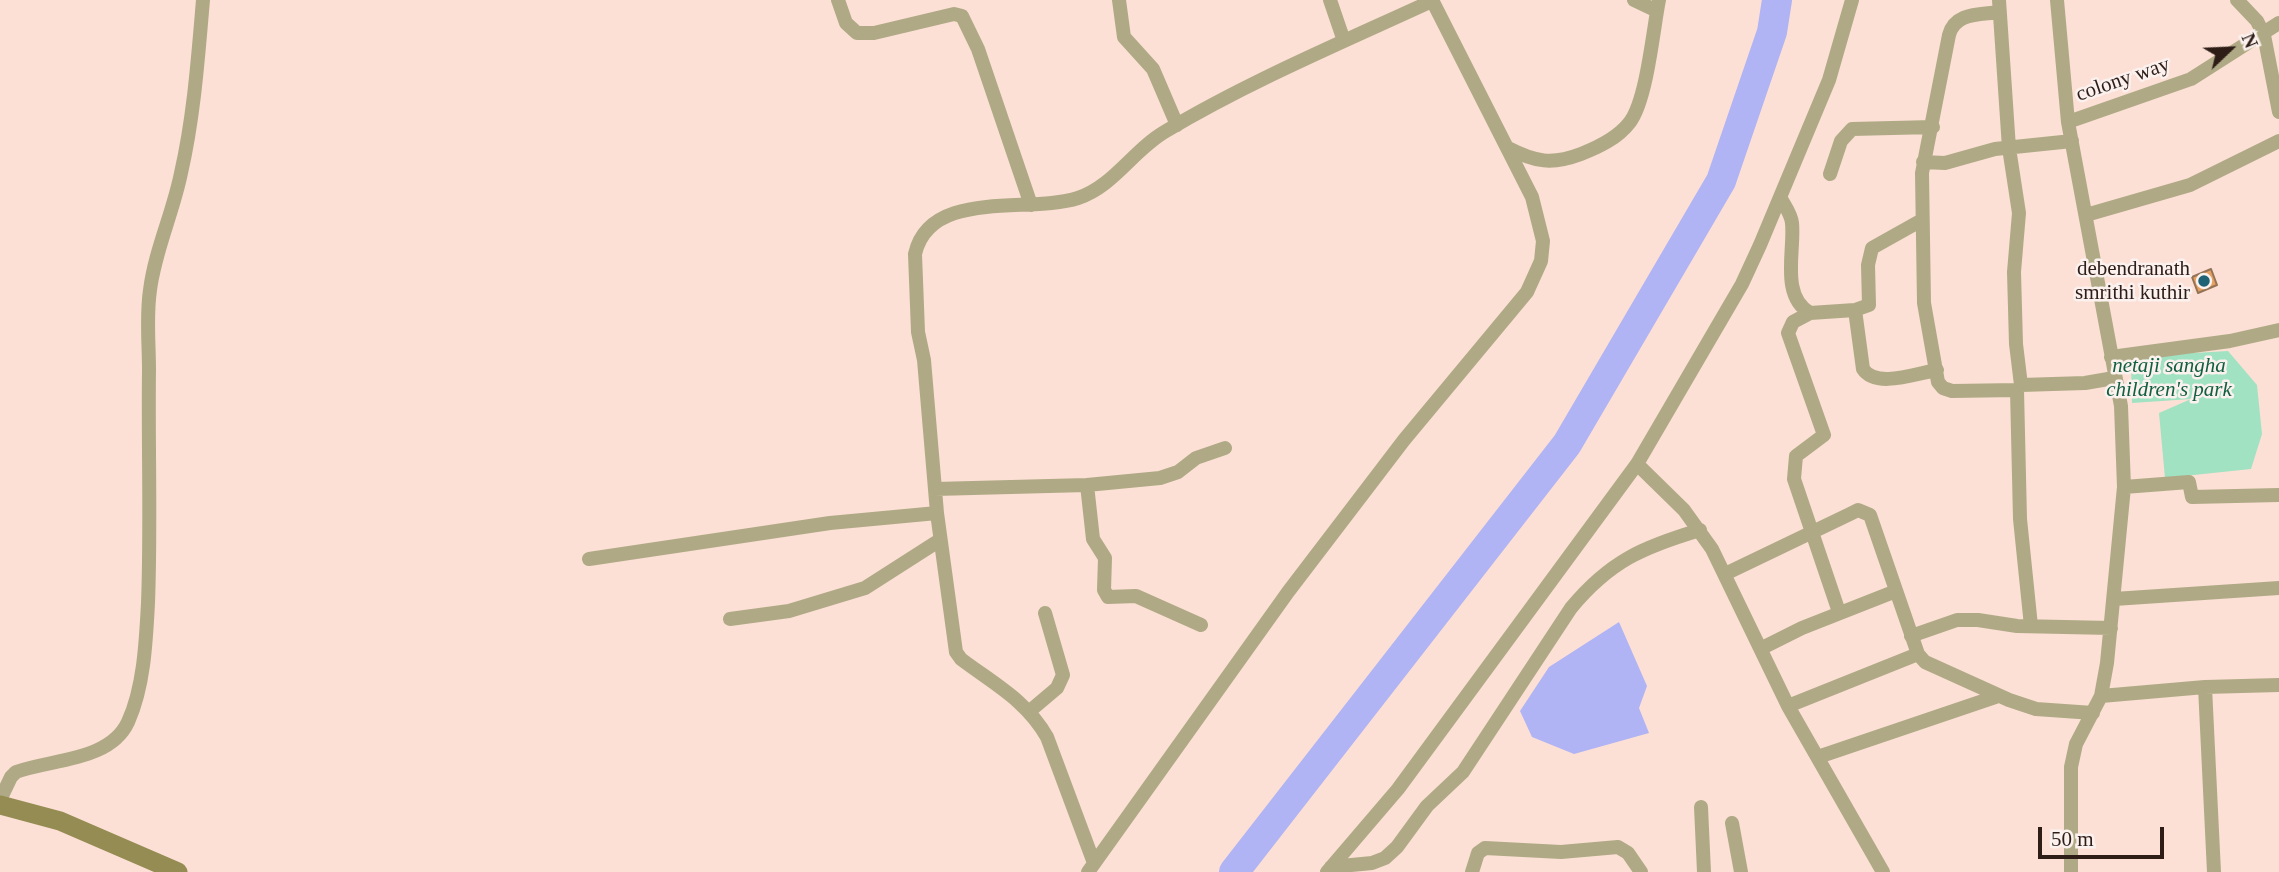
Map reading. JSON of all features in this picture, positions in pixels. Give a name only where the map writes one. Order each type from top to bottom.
[{"type":"street","points":[[178,872],[60,821],[0,802],[10,777],[16,772],[91,753],[113,742],[128,722],[135,701],[146,641],[150,546],[147,463],[149,292],[156,255],[181,174],[193,108],[203,0]]},
{"type":"street","points":[[838,0],[846,23],[857,33],[874,33],[954,14],[962,16],[978,49],[1031,205]]},
{"type":"street","points":[[1119,0],[1124,37],[1153,69],[1177,125]]},
{"type":"street","points":[[1330,0],[1344,41]]},
{"type":"street","points":[[1432,0],[1441,24],[1532,197],[1543,241],[1541,261],[1527,292],[1404,440],[1288,592],[1091,867],[1047,737],[1031,710],[961,659],[956,652],[940,540],[924,360],[918,332],[915,254],[917,242],[934,222],[960,211],[1075,199],[1092,193],[1109,181],[1136,152],[1177,125],[1432,0]]},
{"type":"street","points":[[1508,148],[1531,159],[1553,162],[1601,146],[1620,133],[1631,121],[1639,103],[1658,5],[1634,0]]},
{"type":"street","points":[[1329,869],[1398,789],[1637,464],[1742,284],[1829,80],[1852,0]]},
{"type":"street","points":[[2057,0],[2068,122],[2117,355],[2114,379],[2121,406],[2124,487],[2111,628],[2101,696],[2076,744],[2071,766],[2071,872]]},
{"type":"street","points":[[2237,0],[2264,35],[2279,112]]},
{"type":"street","points":[[2031,626],[2020,519],[2019,388],[2014,285],[2020,213],[2009,148],[1999,6],[1968,16],[1951,27],[1933,127],[1923,162],[1923,303],[1940,385],[1952,391],[2019,388],[2114,379]]},
{"type":"street","name":"colony way","points":[[2068,122],[2190,79],[2264,35],[2279,23]]},
{"type":"street","points":[[1830,174],[1841,142],[1852,129],[1933,127]]},
{"type":"street","points":[[1923,162],[1955,162],[1995,149],[2072,141]]},
{"type":"street","points":[[2087,215],[2190,186],[2279,141]]},
{"type":"street","points":[[1780,197],[1792,223],[1790,276],[1800,303],[1810,313]]},
{"type":"street","points":[[1839,612],[1794,479],[1794,465],[1802,450],[1818,442],[1824,435],[1788,333],[1793,322],[1810,313],[1855,310],[1869,305],[1871,300],[1868,265],[1872,248],[1922,220]]},
{"type":"street","points":[[1855,310],[1867,375],[1874,379],[1937,370]]},
{"type":"street","points":[[2117,355],[2230,341],[2279,330]]},
{"type":"street","points":[[935,489],[1087,485],[1172,475],[1196,458],[1225,448]]},
{"type":"street","points":[[1637,464],[1684,510],[1700,530],[1725,574],[1788,706],[1883,872]]},
{"type":"street","points":[[2124,487],[2189,482],[2192,497],[2279,495]]},
{"type":"street","points":[[1087,485],[1093,540],[1105,558],[1104,590],[1108,597],[1146,599],[1201,625]]},
{"type":"street","points":[[1725,574],[1850,514],[1865,511],[1870,515],[1918,654],[1926,662],[1998,696],[2036,709],[2093,713]]},
{"type":"street","points":[[589,559],[831,523],[937,513]]},
{"type":"street","points":[[1329,869],[1372,863],[1385,858],[1397,847],[1427,806],[1463,772],[1571,608],[1591,583],[1628,556],[1648,546],[1700,530]]},
{"type":"street","points":[[730,619],[789,611],[855,592],[888,576],[940,540]]},
{"type":"street","points":[[2114,599],[2279,588]]},
{"type":"street","points":[[1762,648],[1839,612],[1896,591]]},
{"type":"street","points":[[1031,710],[1056,688],[1063,675],[1045,613]]},
{"type":"street","points":[[1911,636],[1957,620],[2031,626],[2111,628]]},
{"type":"street","points":[[1788,706],[1918,654]]},
{"type":"street","points":[[2101,696],[2205,687],[2279,685]]},
{"type":"street","points":[[2205,687],[2214,872]]},
{"type":"street","points":[[1818,757],[1998,696]]},
{"type":"street","points":[[1701,807],[1704,872]]},
{"type":"street","points":[[1732,823],[1741,872]]},
{"type":"street","points":[[1472,872],[1478,853],[1485,848],[1561,852],[1618,847],[1628,853],[1641,872]]},
{"type":"green space","name":"netaji sangha children's park","points":[[2194,348],[2194,353],[2228,351],[2257,385],[2262,434],[2251,469],[2165,478],[2159,413],[2191,399],[2132,403],[2131,361]]},
{"type":"water","points":[[1619,622],[1647,686],[1639,708],[1649,733],[1574,754],[1532,737],[1520,711],[1549,667]]},
{"type":"building","name":"debendranath smrithi kuthir","points":[[2211,269],[2217,285],[2198,293],[2192,277]]},
{"type":"waterway","points":[[1234,872],[1567,444],[1721,181],[1772,32],[1777,0]]},
{"type":"place","name":"debendranath smrithi kuthir","points":[[2204,281]]}]
